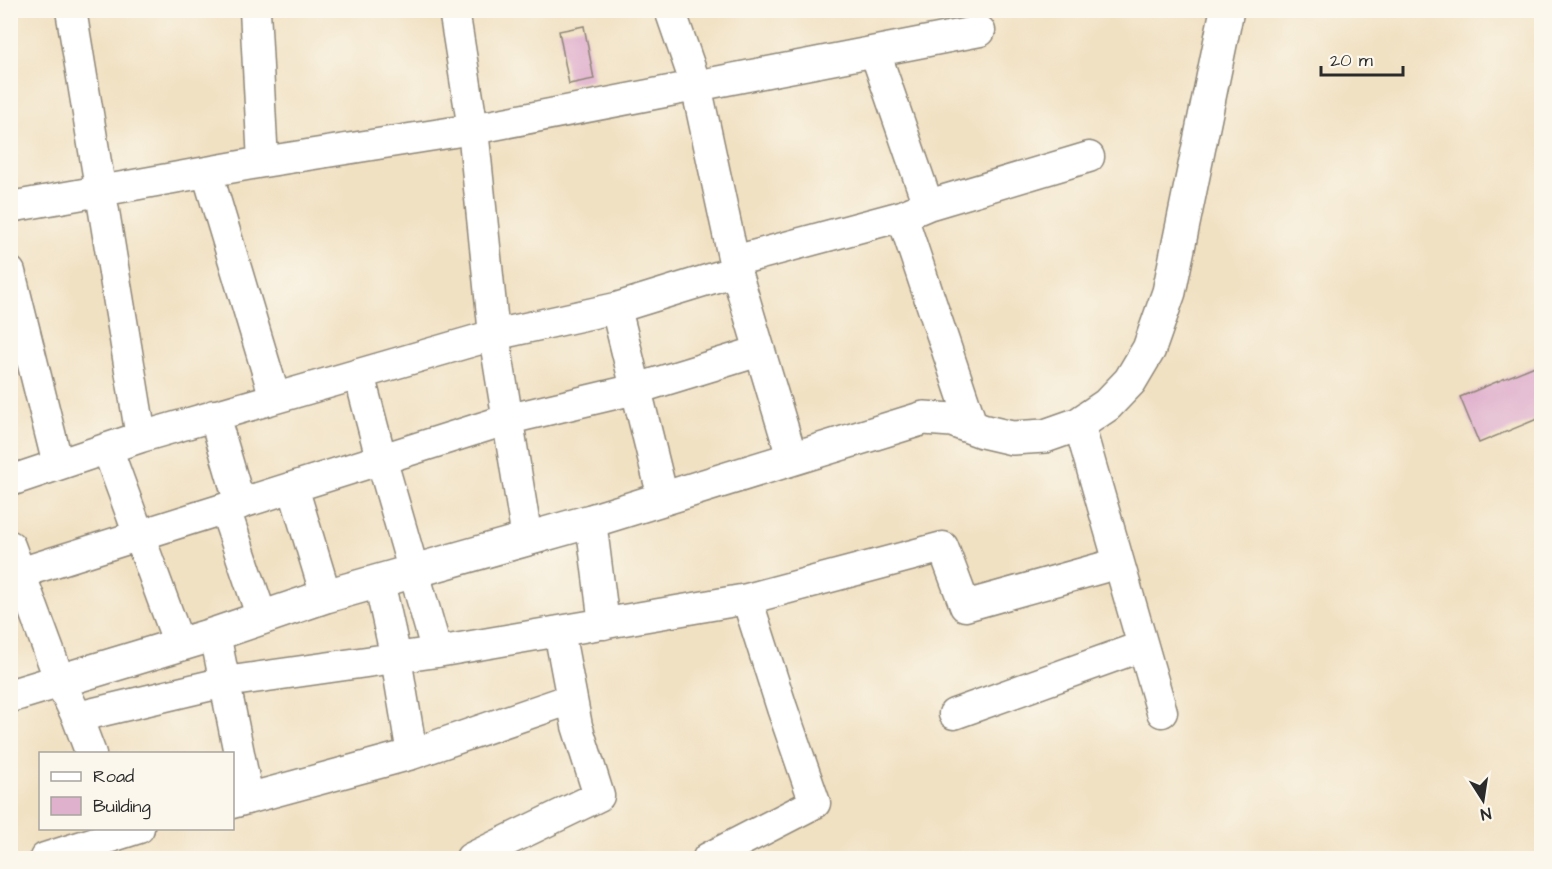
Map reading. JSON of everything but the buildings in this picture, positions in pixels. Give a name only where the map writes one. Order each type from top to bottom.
[{"type":"street","points":[[71,10],[141,437]]},
{"type":"street","points":[[255,10],[263,162]]},
{"type":"street","points":[[454,10],[472,129],[494,335],[526,539]]},
{"type":"street","points":[[670,10],[696,85],[735,266],[792,458]]},
{"type":"street","points":[[10,696],[215,634],[326,596],[591,521],[924,418],[952,420],[1012,438],[1045,436],[1079,424],[1107,405],[1130,381],[1149,349],[1169,292],[1227,10]]},
{"type":"street","points":[[10,207],[263,162],[472,129],[980,31]]},
{"type":"street","points":[[875,52],[973,428]]},
{"type":"street","points":[[10,481],[141,437],[494,335],[616,308],[735,266],[1089,157]]},
{"type":"street","points":[[207,172],[275,398]]},
{"type":"street","points":[[10,272],[15,312],[58,465]]},
{"type":"street","points":[[616,308],[663,498]]},
{"type":"street","points":[[15,575],[508,419],[636,389],[760,351]]},
{"type":"street","points":[[360,374],[381,458],[436,652]]},
{"type":"street","points":[[214,416],[233,506],[262,618]]},
{"type":"street","points":[[1079,424],[1162,712]]},
{"type":"street","points":[[108,448],[179,644]]},
{"type":"street","points":[[293,487],[326,596]]},
{"type":"street","points":[[591,521],[604,624]]},
{"type":"street","points":[[10,546],[15,575],[91,752]]},
{"type":"street","points":[[77,717],[225,682],[436,652],[747,599],[943,547],[965,606],[1119,563]]},
{"type":"street","points":[[379,582],[396,658],[412,754]]},
{"type":"street","points":[[708,858],[815,802],[747,599]]},
{"type":"street","points":[[471,858],[599,796],[577,726],[559,631]]},
{"type":"street","points":[[215,634],[225,682],[234,752]]},
{"type":"street","points":[[954,714],[1143,646]]},
{"type":"street","points":[[234,753],[240,801],[412,754],[571,699]]},
{"type":"street","points":[[45,858],[126,830]]}]
